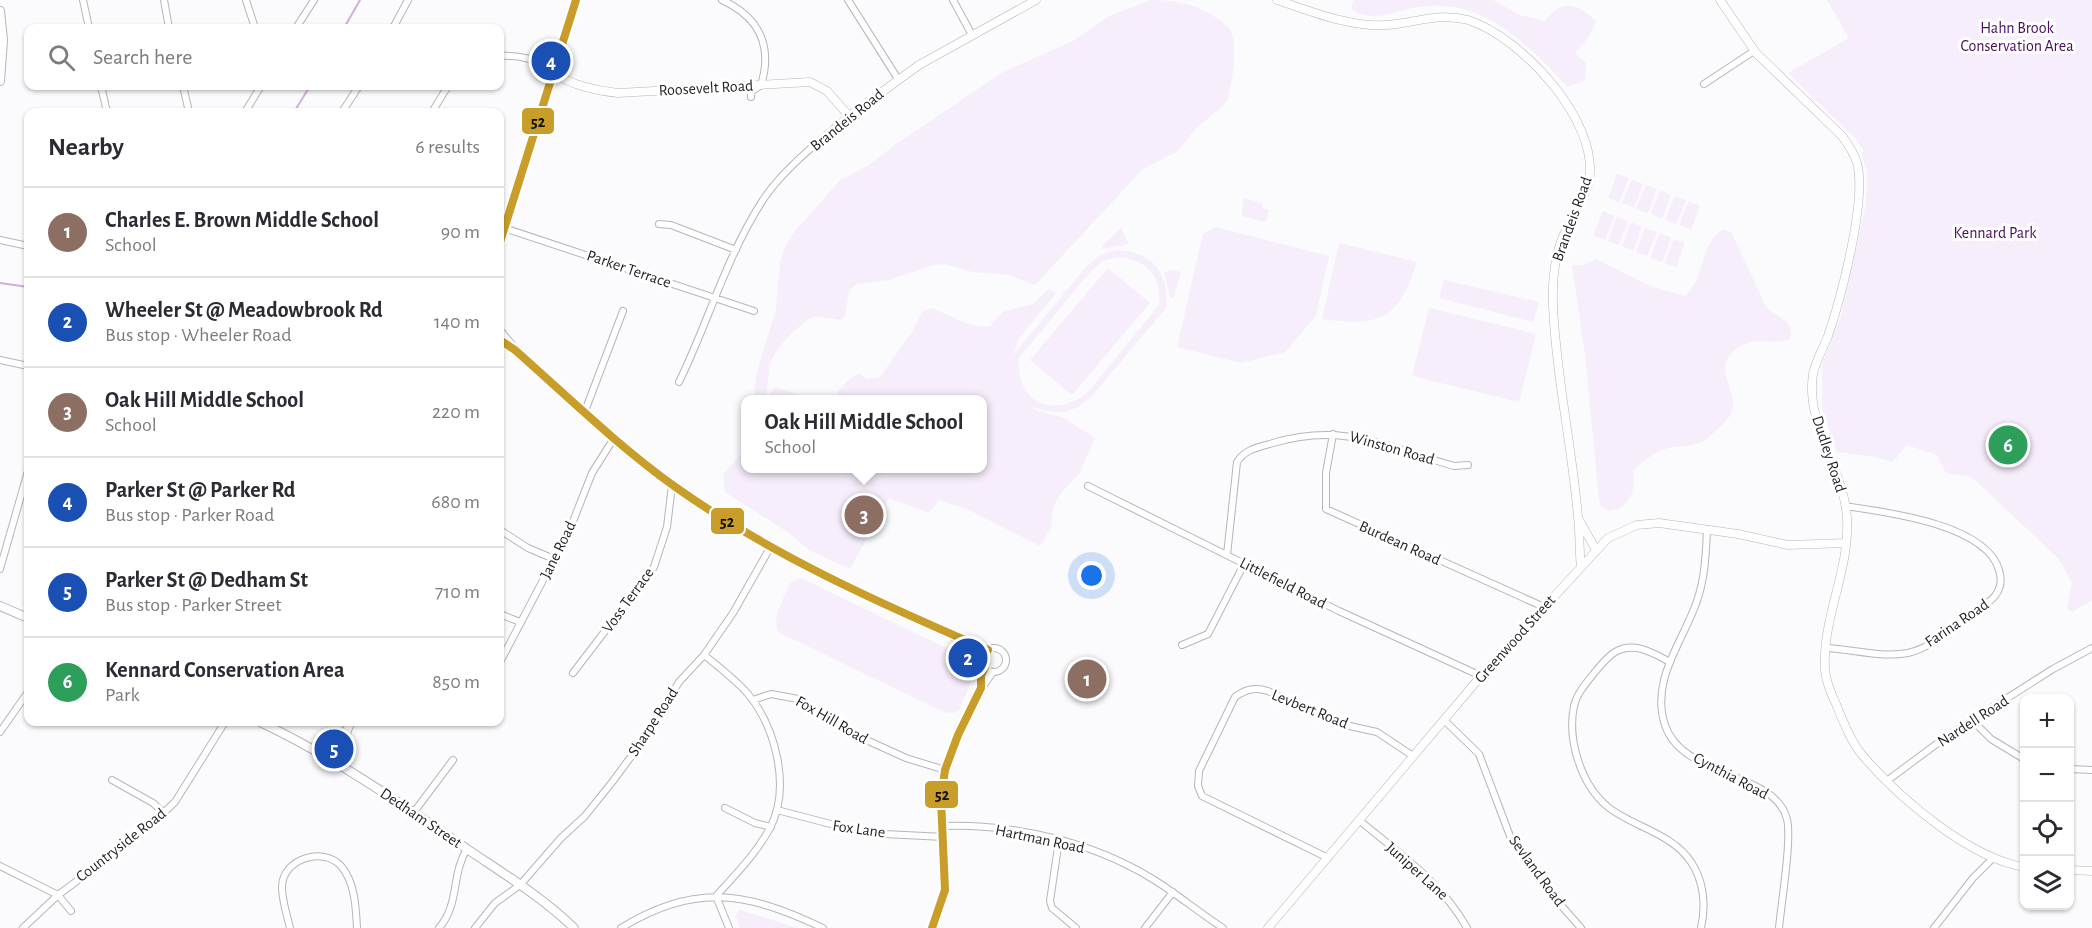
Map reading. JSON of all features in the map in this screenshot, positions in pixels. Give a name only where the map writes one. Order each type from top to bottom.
[{"type":"main road","points":[[504,228],[576,0]]},
{"type":"main road","points":[[0,10],[2,47],[0,81]]},
{"type":"main road","points":[[0,606],[24,616]]},
{"type":"main road","name":"Dedham Street","points":[[268,726],[324,754],[414,812],[555,909],[574,928]]},
{"type":"main road","points":[[324,754],[349,726]]},
{"type":"main road","points":[[340,764],[349,726]]},
{"type":"street","points":[[83,0],[88,24]]},
{"type":"street","points":[[164,0],[168,24]]},
{"type":"street","points":[[246,0],[254,24]]},
{"type":"street","points":[[299,24],[314,0]]},
{"type":"street","points":[[395,24],[408,0]]},
{"type":"street","points":[[722,0],[746,14],[763,35],[766,57],[761,85],[751,92],[751,97]]},
{"type":"street","points":[[848,0],[898,79]]},
{"type":"street","points":[[953,0],[972,35]]},
{"type":"street","name":"Brandeis Road","points":[[679,382],[693,354],[714,296],[736,250],[769,193],[797,162],[849,116],[898,79],[1036,0]]},
{"type":"street","name":"Brandeis Road","points":[[1277,0],[1366,24],[1387,25],[1437,16],[1469,21],[1493,32],[1523,54],[1551,83],[1573,115],[1588,151],[1589,177],[1556,258],[1553,298],[1579,520],[1581,567]]},
{"type":"street","name":"Dudley Road","points":[[1720,0],[1754,51],[1842,136],[1857,162],[1859,189],[1852,239],[1832,322],[1813,374],[1812,388],[1816,417],[1845,506],[1845,564],[1832,606],[1826,648],[1827,682],[1862,755],[1888,780],[1944,831],[1993,858],[2020,866]]},
{"type":"street","points":[[1704,84],[1754,51]]},
{"type":"street","points":[[504,56],[510,55],[548,65],[554,72]]},
{"type":"street","name":"Roosevelt Road","points":[[554,72],[560,78],[603,91],[618,93],[810,82],[819,85],[849,116]]},
{"type":"street","points":[[102,90],[106,108]]},
{"type":"street","points":[[184,90],[188,108]]},
{"type":"street","points":[[247,108],[259,90]]},
{"type":"street","points":[[344,108],[356,90]]},
{"type":"street","points":[[434,108],[446,90]]},
{"type":"street","points":[[659,224],[671,225],[736,250]]},
{"type":"street","name":"Parker Terrace","points":[[504,228],[692,291],[714,296],[753,311]]},
{"type":"street","points":[[0,240],[24,245]]},
{"type":"street","points":[[585,411],[623,311]]},
{"type":"street","points":[[504,335],[515,350]]},
{"type":"street","points":[[504,343],[672,485],[722,519],[771,546],[948,633],[988,650],[999,649],[1006,658],[1002,669],[993,672],[981,688],[958,735],[945,770],[941,799],[945,890],[932,928]]},
{"type":"street","points":[[0,360],[24,365]]},
{"type":"street","name":"Winston Road","points":[[1227,555],[1237,462],[1241,455],[1251,449],[1287,438],[1333,434],[1357,436],[1454,466],[1467,465]]},
{"type":"street","name":"Burdean Road","points":[[1333,434],[1326,473],[1326,509],[1544,607]]},
{"type":"street","name":"Jane Road","points":[[504,654],[570,529],[592,473],[614,438]]},
{"type":"street","points":[[0,569],[24,485]]},
{"type":"street","name":"Voss Terrace","points":[[573,673],[654,567],[667,527],[672,485]]},
{"type":"street","name":"Littlefield Road","points":[[1088,486],[1339,611],[1481,676]]},
{"type":"street","name":"Farina Road","points":[[1826,648],[1884,655],[1908,653],[1938,638],[1979,610],[1994,599],[2000,588],[2001,578],[1995,560],[1986,550],[1950,529],[1887,513],[1845,506]]},
{"type":"street","name":"Brandeis Road","points":[[1579,520],[1596,550]]},
{"type":"street","name":"Greenwood Street","points":[[1268,928],[1481,676],[1608,538],[1637,525],[1659,523],[1707,529],[1788,545],[1846,543]]},
{"type":"street","name":"Cynthia Road","points":[[1707,529],[1703,578],[1697,600],[1670,662],[1660,694],[1665,726],[1671,739],[1698,761],[1771,796],[1779,803],[1787,819],[1779,928]]},
{"type":"street","points":[[504,533],[528,548],[554,559]]},
{"type":"street","name":"Sharpe Road","points":[[475,928],[495,903],[520,885],[614,782],[679,682],[704,655],[733,612],[771,546]]},
{"type":"street","points":[[1182,645],[1202,638],[1213,628],[1244,564]]},
{"type":"street","points":[[504,616],[520,622]]},
{"type":"street","points":[[948,633],[982,659],[985,668],[981,676],[981,688]]},
{"type":"street","points":[[1670,662],[1638,648],[1622,648],[1612,653],[1577,696],[1573,736],[1586,780],[1600,799],[1627,820],[1672,843],[1691,861],[1703,894],[1701,928]]},
{"type":"street","name":"Nardell Road","points":[[1888,780],[1972,721],[2053,669],[2092,648]]},
{"type":"street","points":[[982,659],[988,650]]},
{"type":"street","points":[[704,655],[753,700],[764,716],[776,756],[779,792],[777,810],[771,827],[743,866],[716,896]]},
{"type":"street","points":[[985,668],[993,672]]},
{"type":"street","name":"Levbert Road","points":[[1328,858],[1202,796],[1198,786],[1199,771],[1235,697],[1257,688],[1268,691],[1336,723],[1377,732],[1413,756]]},
{"type":"street","name":"Fox Hill Road","points":[[753,700],[771,694],[798,699],[850,734],[906,758],[945,770]]},
{"type":"street","points":[[0,732],[24,698]]},
{"type":"street","name":"Sevland Road","points":[[1445,721],[1479,754],[1510,836],[1552,895],[1581,928]]},
{"type":"street","points":[[1972,721],[1991,739],[2020,756]]},
{"type":"street","name":"Countryside Road","points":[[23,928],[58,895],[143,832],[164,813],[190,782],[223,726]]},
{"type":"street","points":[[414,812],[453,760]]},
{"type":"street","points":[[2074,769],[2092,770]]},
{"type":"street","points":[[112,780],[154,804],[164,813]]},
{"type":"street","points":[[725,808],[755,823],[771,827]]},
{"type":"street","name":"Fox Lane","points":[[777,810],[865,833],[944,837]]},
{"type":"street","name":"Juniper Lane","points":[[1360,821],[1439,888],[1455,907],[1467,928]]},
{"type":"street","name":"Hartman Road","points":[[943,826],[1023,832],[1059,840],[1118,861],[1173,892],[1223,928]]},
{"type":"street","points":[[1059,840],[1050,901],[1052,908],[1076,928]]},
{"type":"street","points":[[439,928],[453,905],[458,869],[466,849]]},
{"type":"street","points":[[290,928],[282,886],[284,877],[296,863],[314,856],[326,857],[342,867],[353,891],[357,928]]},
{"type":"street","points":[[1934,928],[1973,878],[1993,858]]},
{"type":"street","points":[[0,866],[58,895],[71,911]]},
{"type":"street","points":[[2074,870],[2092,871]]},
{"type":"street","points":[[1145,928],[1173,892]]},
{"type":"street","points":[[716,896],[729,928]]},
{"type":"street","points":[[621,928],[646,912],[671,902],[716,896],[760,903],[792,913],[823,928]]},
{"type":"green space","points":[[1151,0],[1173,1],[1194,6],[1221,21],[1230,29],[1234,41],[1234,66],[1228,99],[1222,107],[1195,129],[1178,151],[1143,169],[1035,285],[1009,275],[972,272],[945,264],[934,265],[888,280],[856,284],[849,291],[845,316],[841,320],[817,316],[808,319],[778,348],[770,363],[766,395],[754,395],[756,375],[776,309],[780,263],[784,249],[795,231],[840,180],[869,165],[896,144],[1003,72],[1073,41],[1109,16]]},
{"type":"green space","points":[[1354,0],[1493,0],[1520,15],[1545,21],[1563,6],[1575,7],[1596,21],[1589,36],[1575,54],[1586,63],[1585,80],[1568,87],[1517,38],[1488,19],[1472,12],[1455,7],[1432,6],[1375,16],[1358,13],[1351,8]]},
{"type":"green space","points":[[1827,0],[2092,0],[2092,600],[2072,612],[2067,608],[2072,583],[2059,559],[1976,481],[1968,476],[1946,473],[1937,455],[1907,445],[1893,462],[1876,457],[1837,452],[1822,409],[1822,364],[1841,316],[1866,204],[1867,172],[1861,153],[1864,152],[1856,139],[1788,73],[1849,38]]},
{"type":"green space","points":[[1617,174],[1629,178],[1619,202],[1608,198]]},
{"type":"green space","points":[[1632,179],[1643,184],[1634,208],[1622,203]]},
{"type":"green space","points":[[1646,185],[1657,189],[1648,213],[1636,209]]},
{"type":"green space","points":[[1660,190],[1671,195],[1662,219],[1651,214]]},
{"type":"green space","points":[[1675,196],[1686,200],[1676,224],[1665,220]]},
{"type":"green space","points":[[1243,198],[1263,203],[1262,208],[1269,210],[1266,222],[1242,216]]},
{"type":"green space","points":[[1689,201],[1700,206],[1691,230],[1679,225]]},
{"type":"green space","points":[[1603,211],[1614,216],[1605,240],[1593,235]]},
{"type":"green space","points":[[1617,217],[1628,221],[1619,245],[1608,241]]},
{"type":"green space","points":[[1631,222],[1642,227],[1633,251],[1622,246]]},
{"type":"green space","points":[[1215,227],[1329,256],[1316,316],[1285,352],[1241,363],[1177,347],[1203,234]]},
{"type":"green space","points":[[1121,228],[1129,244],[1103,249],[1102,246]]},
{"type":"green space","points":[[1645,228],[1657,232],[1647,256],[1636,252]]},
{"type":"green space","points":[[1723,229],[1732,233],[1765,305],[1786,322],[1791,331],[1791,338],[1779,342],[1748,342],[1732,353],[1726,361],[1725,369],[1733,403],[1728,418],[1704,441],[1663,450],[1645,460],[1633,470],[1634,485],[1627,502],[1622,507],[1608,511],[1601,506],[1599,499],[1585,355],[1572,265],[1583,265],[1596,259],[1655,288],[1685,296],[1696,281],[1710,244]]},
{"type":"green space","points":[[1660,233],[1671,238],[1662,262],[1650,258]]},
{"type":"green space","points":[[1674,239],[1685,243],[1676,267],[1665,263]]},
{"type":"green space","points":[[1339,243],[1417,262],[1403,296],[1394,308],[1373,320],[1359,322],[1322,319]]},
{"type":"green space","points":[[1117,250],[1140,255],[1156,266],[1161,274],[1165,284],[1166,308],[1084,403],[1062,412],[1047,411],[1029,405],[1038,411],[1062,417],[1095,438],[1079,474],[1061,493],[1053,508],[1051,528],[1040,546],[969,510],[939,500],[929,513],[889,498],[850,569],[809,550],[789,533],[725,492],[723,474],[741,454],[741,473],[987,473],[987,395],[836,395],[844,384],[854,376],[859,374],[867,379],[880,377],[912,332],[923,311],[932,308],[967,323],[990,326],[1003,312],[1033,304],[1049,289],[1056,293],[1018,340],[1013,355],[1086,267],[1100,255]],"holes":[[[1117,257],[1137,261],[1144,265],[1155,278],[1159,305],[1088,392],[1062,405],[1039,402],[1030,396],[1019,374],[1019,358],[1091,271],[1103,261]]]},
{"type":"green space","points":[[1108,268],[1150,303],[1072,395],[1030,360]]},
{"type":"green space","points":[[1172,270],[1181,272],[1174,297],[1170,297],[1164,272]]},
{"type":"green space","points":[[1444,280],[1539,302],[1533,322],[1439,298]]},
{"type":"green space","points":[[1429,308],[1536,334],[1519,402],[1412,376]]},
{"type":"green space","points":[[776,387],[797,395],[769,395]]},
{"type":"green space","points":[[801,578],[975,662],[976,670],[959,710],[953,713],[944,712],[780,633],[776,622],[779,609],[790,583]]},
{"type":"green space","points":[[740,910],[798,928],[740,928],[735,915]]},
{"type":"waterway","points":[[346,24],[360,0]]},
{"type":"waterway","points":[[296,108],[308,90]]},
{"type":"waterway","points":[[0,283],[24,286]]},
{"type":"transit line","name":"52","points":[[504,229],[576,0]]},
{"type":"transit line","name":"52","points":[[504,343],[632,454],[711,511],[826,576],[988,650]]},
{"type":"transit line","name":"52","points":[[932,928],[945,890],[941,799],[945,770],[958,735],[981,688],[981,676],[985,667]]},
{"type":"place","name":"Parker St @ Parker Rd","points":[[551,61]]},
{"type":"place","name":"Kennard Conservation Area","points":[[2008,445]]},
{"type":"place","name":"Oak Hill Middle School","points":[[864,515]]},
{"type":"place","name":"Wheeler St @ Meadowbrook Rd","points":[[968,658]]},
{"type":"place","name":"Charles E. Brown Middle School","points":[[1087,679]]},
{"type":"place","name":"Parker St @ Dedham St","points":[[334,749]]},
{"type":"park label","name":"Hahn Brook Conservation Area","points":[[2017,37]]},
{"type":"park label","name":"Kennard Park","points":[[1995,233]]}]
